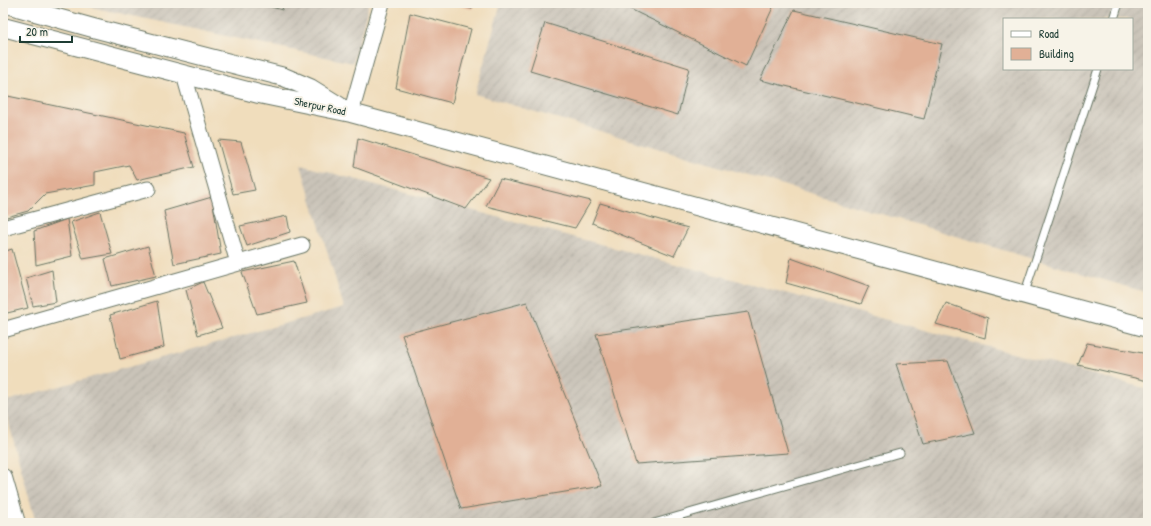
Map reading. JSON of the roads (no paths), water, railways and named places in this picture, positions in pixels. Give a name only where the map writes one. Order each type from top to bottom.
[{"type":"street","name":"Sherpur Road","points":[[3,3],[93,28],[284,77],[310,88],[351,113]]},
{"type":"street","points":[[382,3],[351,113],[1148,328]]},
{"type":"street","name":"Sherpur Road","points":[[3,27],[259,94],[351,113]]},
{"type":"street","points":[[184,75],[238,263]]},
{"type":"street","points":[[3,228],[148,189]]},
{"type":"street","points":[[3,330],[302,245]]},
{"type":"street","points":[[3,478],[16,523]]},
{"type":"lane","points":[[1114,18],[1120,3]]},
{"type":"lane","points":[[1024,295],[1098,70]]},
{"type":"lane","points":[[654,523],[900,453]]}]
